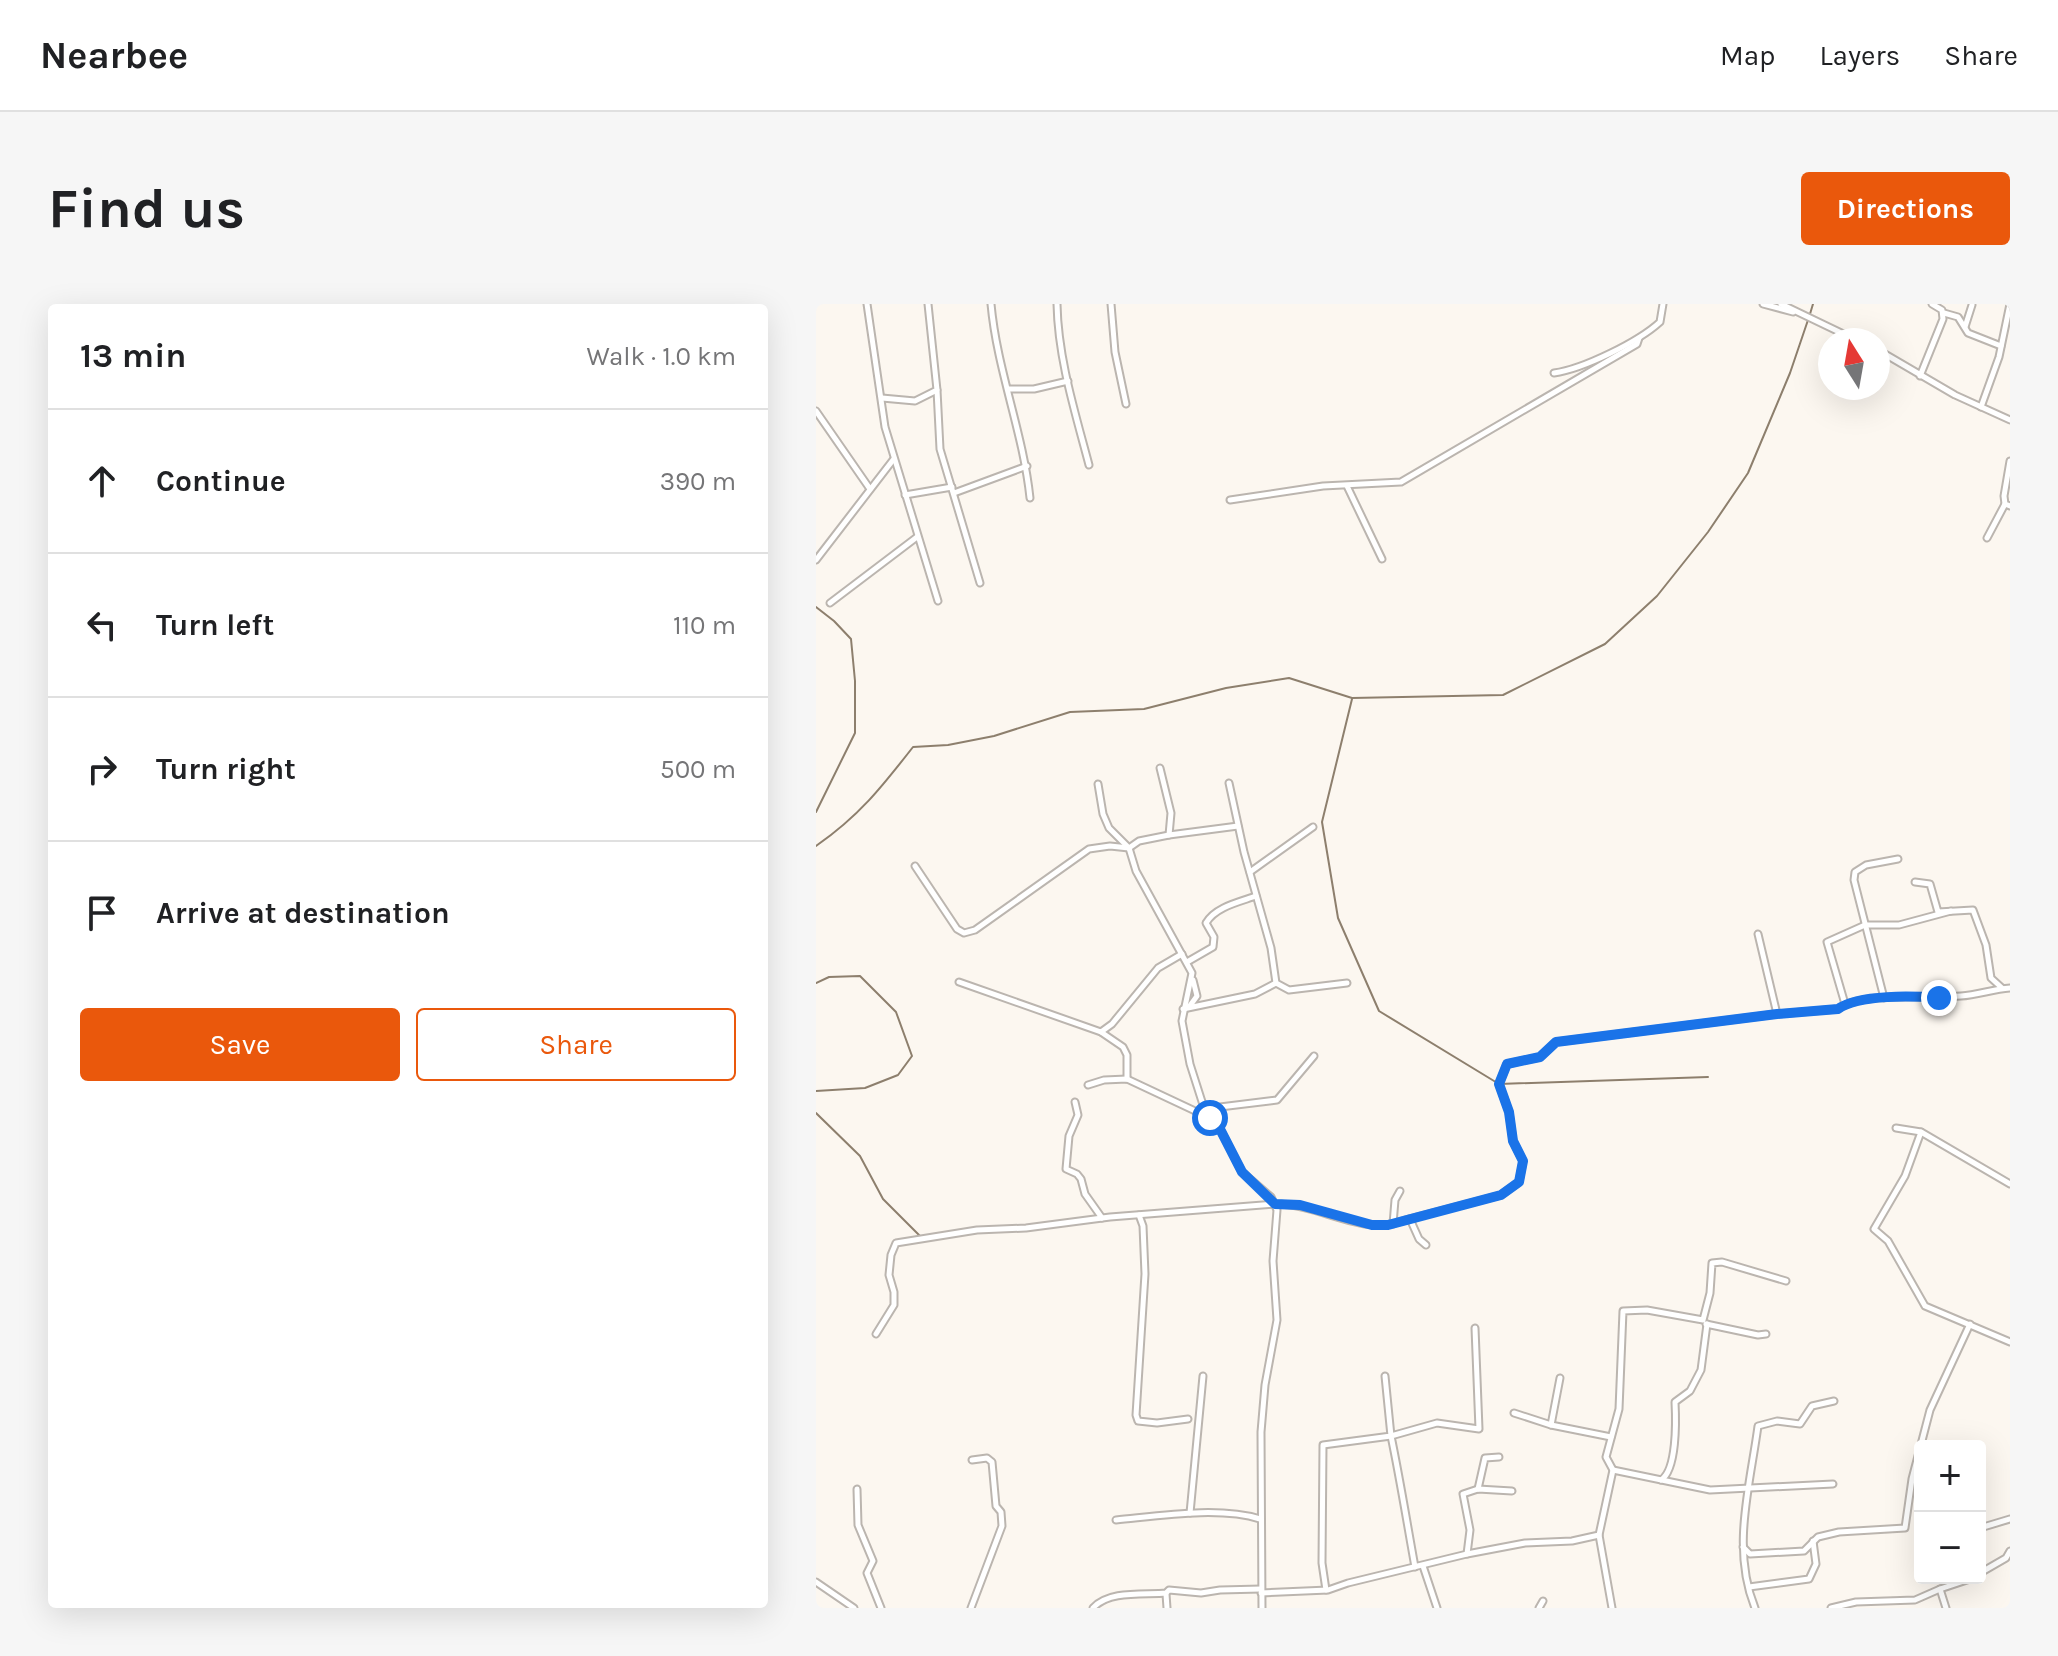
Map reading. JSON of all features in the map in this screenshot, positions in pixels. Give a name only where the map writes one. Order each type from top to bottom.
[{"type":"street","points":[[867,304],[885,427],[938,601]]},
{"type":"street","points":[[928,304],[940,449],[980,583]]},
{"type":"street","points":[[991,304],[1010,408],[1027,466],[1030,498]]},
{"type":"street","points":[[1057,304],[1058,328],[1068,381],[1089,465]]},
{"type":"street","points":[[1111,304],[1115,352],[1126,404]]},
{"type":"street","points":[[1554,373],[1572,369],[1639,338],[1660,322],[1663,304]]},
{"type":"street","points":[[1763,304],[1803,314]]},
{"type":"street","points":[[1781,304],[1830,328]]},
{"type":"street","points":[[1932,304],[1944,313],[1958,317],[1968,333],[2001,346]]},
{"type":"street","points":[[1981,407],[2001,346],[2010,304]]},
{"type":"street","points":[[1965,328],[1972,305]]},
{"type":"street","points":[[1920,376],[1944,313]]},
{"type":"street","points":[[1230,500],[1323,486],[1401,482],[1637,344],[1639,338]]},
{"type":"street","points":[[1890,357],[1920,376],[2010,420]]},
{"type":"street","points":[[1008,389],[1034,389],[1068,381]]},
{"type":"street","points":[[882,398],[915,401],[937,390]]},
{"type":"street","points":[[816,411],[870,489]]},
{"type":"street","points":[[816,560],[894,459]]},
{"type":"street","points":[[1987,538],[2008,505],[2004,496],[2010,461]]},
{"type":"street","points":[[905,495],[953,490],[1027,466]]},
{"type":"street","points":[[1347,486],[1382,559]]},
{"type":"street","points":[[830,603],[917,537]]},
{"type":"street","points":[[1160,768],[1171,813],[1169,835]]},
{"type":"street","points":[[1229,783],[1271,948],[1276,983]]},
{"type":"street","points":[[1098,784],[1103,814],[1109,828],[1129,848],[1136,871],[1193,979],[1183,1025],[1190,1064],[1204,1108],[1221,1131],[1242,1172],[1275,1204],[1277,1217],[1273,1261],[1277,1320],[1263,1401],[1260,1519],[1262,1608]]},
{"type":"street","points":[[915,866],[957,929],[964,933],[975,930],[1089,849],[1110,846],[1129,848],[1139,841],[1238,826]]},
{"type":"street","points":[[1250,872],[1313,827]]},
{"type":"street","points":[[1884,998],[1854,880],[1855,872],[1866,865],[1898,859]]},
{"type":"street","points":[[1915,882],[1930,884],[1938,912],[1973,910],[1986,945],[1991,978],[2006,988]]},
{"type":"street","points":[[1186,962],[1213,947],[1214,937],[1206,923],[1212,915],[1230,904],[1256,896]]},
{"type":"street","points":[[1845,1004],[1827,942],[1865,925],[1899,925],[1951,911]]},
{"type":"street","points":[[1758,934],[1777,1014]]},
{"type":"street","points":[[1101,1032],[1112,1024],[1158,968],[1182,954]]},
{"type":"street","points":[[959,982],[1101,1032],[1123,1047],[1128,1062],[1127,1079]]},
{"type":"street","points":[[1276,983],[1289,990],[1347,983]]},
{"type":"street","points":[[1186,1008],[1255,994],[1276,983]]},
{"type":"street","points":[[876,1334],[894,1305],[889,1275],[896,1243],[977,1230],[1275,1204],[1300,1205],[1372,1225],[1393,1224],[1501,1195],[1519,1182],[1523,1161],[1513,1141],[1509,1112],[1499,1084],[1507,1064],[1540,1057],[1556,1042],[1838,1009],[1845,1004],[1884,998],[1964,996],[2006,988]]},
{"type":"street","points":[[1210,1118],[1220,1107],[1275,1101],[1314,1056]]},
{"type":"street","points":[[1088,1085],[1104,1080],[1127,1079],[1210,1118]]},
{"type":"street","points":[[1075,1102],[1078,1115],[1069,1136],[1066,1169],[1081,1179],[1085,1194],[1102,1218]]},
{"type":"street","points":[[1896,1128],[1921,1132],[2010,1184]]},
{"type":"street","points":[[1921,1132],[1905,1176],[1874,1229],[1888,1241],[1925,1306],[2010,1342]]},
{"type":"street","points":[[1393,1224],[1395,1200],[1400,1191]]},
{"type":"street","points":[[1139,1215],[1143,1226],[1145,1274],[1136,1415],[1138,1421],[1146,1423],[1188,1419]]},
{"type":"street","points":[[1409,1219],[1419,1239],[1426,1245]]},
{"type":"street","points":[[1660,1480],[1671,1470],[1677,1431],[1675,1402],[1690,1391],[1701,1370],[1712,1263],[1722,1262],[1786,1281]]},
{"type":"street","points":[[1612,1608],[1599,1535],[1613,1470],[1606,1457],[1619,1409],[1623,1311],[1647,1310],[1758,1335],[1766,1334]]},
{"type":"street","points":[[1743,1547],[1750,1554],[1804,1551],[1818,1537],[1839,1532],[1905,1528],[1912,1479],[1930,1410],[1970,1324]]},
{"type":"street","points":[[1326,1590],[1322,1563],[1323,1445],[1391,1436],[1437,1423],[1479,1429],[1475,1328]]},
{"type":"street","points":[[1190,1513],[1203,1376]]},
{"type":"street","points":[[1385,1376],[1391,1436],[1419,1567],[1437,1608]]},
{"type":"street","points":[[1551,1425],[1560,1378]]},
{"type":"street","points":[[1755,1608],[1743,1547],[1746,1490],[1758,1426],[1777,1421],[1800,1424],[1812,1406],[1834,1401]]},
{"type":"street","points":[[1514,1413],[1551,1425],[1611,1437]]},
{"type":"street","points":[[1478,1489],[1485,1458],[1499,1457]]},
{"type":"street","points":[[971,1608],[1002,1526],[1001,1512],[996,1506],[992,1462],[987,1458],[972,1460]]},
{"type":"street","points":[[1613,1470],[1710,1490],[1833,1484]]},
{"type":"street","points":[[857,1489],[858,1525],[873,1561],[867,1573],[881,1608]]},
{"type":"street","points":[[1467,1554],[1470,1530],[1463,1494],[1478,1489],[1512,1491]]},
{"type":"street","points":[[1116,1520],[1190,1513],[1241,1514],[1260,1519]]},
{"type":"street","points":[[1986,1526],[2010,1519]]},
{"type":"street","points":[[1093,1608],[1104,1600],[1166,1593],[1169,1590],[1201,1593],[1220,1590],[1326,1590],[1467,1554],[1525,1543],[1572,1541],[1599,1535]]},
{"type":"street","points":[[1749,1587],[1809,1579],[1816,1564],[1813,1541]]},
{"type":"street","points":[[1986,1570],[2006,1558],[2010,1551]]},
{"type":"street","points":[[817,1584],[854,1608]]},
{"type":"street","points":[[1831,1608],[1856,1602],[1915,1600],[1955,1584]]},
{"type":"street","points":[[1940,1589],[1946,1608]]},
{"type":"street","points":[[1166,1593],[1169,1600],[1167,1608]]},
{"type":"street","points":[[1539,1608],[1543,1601]]},
{"type":"waterway","points":[[1810,314],[1813,304]]},
{"type":"waterway","points":[[816,846],[869,801],[913,747],[948,745],[994,736],[1070,712],[1144,709],[1226,688],[1289,678],[1352,698],[1503,695],[1605,644],[1657,596],[1708,532],[1748,473],[1790,373],[1808,320]]},
{"type":"waterway","points":[[816,607],[851,639],[855,681],[855,733],[816,812]]},
{"type":"waterway","points":[[1352,699],[1322,822],[1338,918],[1379,1011],[1499,1084],[1708,1077]]},
{"type":"waterway","points":[[816,983],[829,977],[860,976],[896,1012],[912,1056],[898,1075],[865,1088],[816,1091]]},
{"type":"waterway","points":[[816,1113],[860,1156],[883,1199],[921,1237]]},
{"type":"route","points":[[1210,1118],[1221,1131],[1246,1178],[1271,1197],[1275,1204],[1300,1205],[1372,1225],[1388,1225],[1501,1195],[1519,1182],[1523,1161],[1513,1141],[1509,1112],[1499,1084],[1507,1064],[1540,1057],[1556,1042],[1838,1009],[1845,1004],[1884,998],[1939,998]]}]
